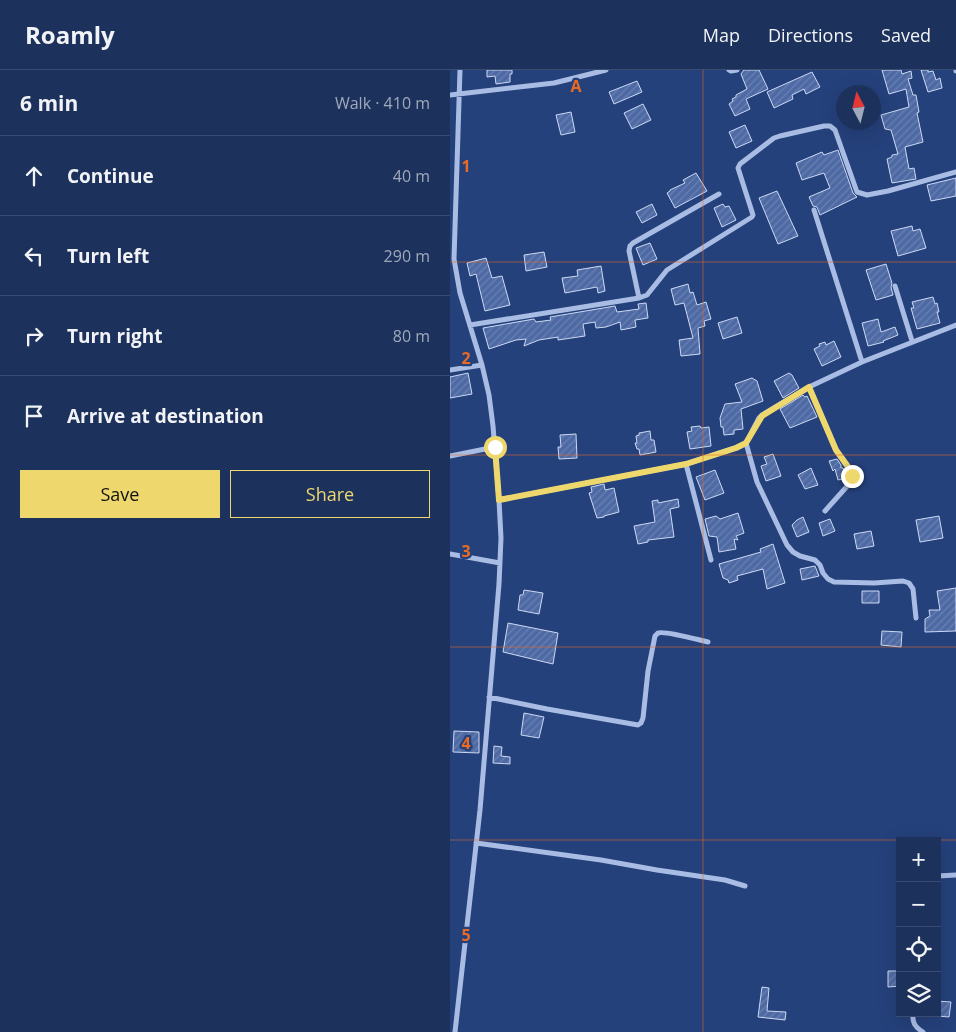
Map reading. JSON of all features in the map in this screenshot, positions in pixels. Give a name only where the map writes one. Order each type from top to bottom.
[{"type":"street","points":[[455,1032],[476,843],[499,584],[501,538],[495,447],[489,395],[460,293],[454,259],[460,70]]},
{"type":"street","points":[[450,95],[554,83],[606,70]]},
{"type":"street","points":[[729,70],[737,70]]},
{"type":"street","points":[[470,325],[639,298],[647,295],[667,270],[752,217],[753,215],[738,168],[740,164],[774,138],[813,128],[830,126],[834,130],[857,192],[867,195],[956,172]]},
{"type":"street","points":[[639,298],[629,251],[630,246],[719,194]]},
{"type":"street","points":[[814,210],[862,362]]},
{"type":"street","points":[[895,286],[912,342]]},
{"type":"street","points":[[499,500],[686,464],[736,448],[746,443],[762,416],[809,387],[862,362],[956,325]]},
{"type":"street","points":[[450,370],[482,365]]},
{"type":"street","points":[[809,387],[836,450],[851,472],[850,483],[825,511]]},
{"type":"street","points":[[746,443],[757,482],[787,544],[793,552],[815,560],[828,579],[834,582],[909,582],[913,589],[916,618]]},
{"type":"street","points":[[450,456],[495,447]]},
{"type":"street","points":[[686,464],[711,560]]},
{"type":"street","points":[[450,554],[500,563]]},
{"type":"street","points":[[489,697],[638,724],[641,723],[643,718],[648,671],[655,636],[660,632],[667,632],[708,642]]},
{"type":"street","points":[[476,843],[601,860],[725,880],[745,886]]},
{"type":"street","points":[[941,876],[956,875]]},
{"type":"street","points":[[912,1017],[915,1027],[923,1032]]},
{"type":"building","points":[[487,70],[512,70],[510,82],[496,84],[495,76],[487,77]]},
{"type":"building","points":[[744,70],[759,70],[768,89],[746,99],[750,109],[735,116],[729,104],[736,95],[747,89],[741,74]]},
{"type":"building","points":[[882,70],[901,70],[902,74],[911,71],[912,78],[908,79],[913,95],[916,95],[919,112],[917,113],[923,142],[905,147],[909,169],[914,168],[916,179],[892,183],[887,159],[892,157],[892,155],[898,154],[891,130],[885,129],[881,115],[909,107],[906,89],[889,94]]},
{"type":"building","points":[[921,70],[933,71],[936,80],[940,78],[942,88],[928,92]]},
{"type":"building","points":[[812,72],[820,87],[806,94],[804,89],[792,95],[793,99],[774,108],[767,92]]},
{"type":"building","points":[[637,81],[642,92],[614,104],[609,92]]},
{"type":"building","points":[[643,104],[651,120],[632,129],[624,113]]},
{"type":"building","points":[[571,112],[575,132],[561,135],[556,115]]},
{"type":"building","points":[[745,125],[752,141],[736,148],[729,132]]},
{"type":"building","points":[[838,150],[853,193],[857,197],[820,215],[817,207],[813,206],[809,197],[830,188],[824,173],[802,180],[796,163],[822,152],[824,155]]},
{"type":"building","points":[[696,173],[707,191],[675,208],[667,193],[685,183],[683,180]]},
{"type":"building","points":[[956,178],[956,196],[931,201],[927,185]]},
{"type":"building","points":[[777,191],[798,236],[778,244],[759,198]]},
{"type":"building","points":[[652,204],[657,215],[642,223],[636,212]]},
{"type":"building","points":[[723,204],[725,207],[729,206],[736,220],[722,227],[714,208]]},
{"type":"building","points":[[912,226],[913,231],[920,229],[926,248],[898,256],[891,231]]},
{"type":"building","points":[[650,243],[657,259],[643,265],[636,248]]},
{"type":"building","points":[[544,252],[547,267],[526,271],[524,255]]},
{"type":"building","points":[[486,258],[492,278],[502,276],[510,305],[485,311],[476,274],[470,276],[467,263]]},
{"type":"building","points":[[886,264],[892,283],[893,295],[876,300],[866,270]]},
{"type":"building","points":[[601,266],[605,291],[598,293],[597,287],[565,293],[562,278],[578,276],[577,270]]},
{"type":"building","points":[[688,284],[690,293],[693,292],[697,305],[706,302],[711,319],[704,321],[705,326],[698,328],[700,354],[681,356],[679,340],[693,338],[684,303],[675,305],[671,289]]},
{"type":"building","points":[[933,297],[935,304],[937,303],[940,323],[917,329],[911,308],[914,308],[912,302]]},
{"type":"building","points":[[646,303],[648,318],[635,320],[636,327],[621,330],[620,322],[596,328],[595,322],[583,324],[585,336],[558,340],[558,337],[539,340],[524,346],[526,339],[516,340],[489,349],[483,328],[534,319],[536,322],[551,320],[550,317],[615,306],[617,312],[639,309],[638,304]]},
{"type":"building","points":[[737,317],[742,333],[723,339],[718,323]]},
{"type":"building","points":[[878,319],[881,332],[895,327],[898,335],[884,342],[868,346],[862,323]]},
{"type":"building","points":[[834,341],[841,357],[822,366],[814,349],[820,346],[819,344],[825,342],[826,345]]},
{"type":"building","points":[[468,373],[472,394],[450,398],[450,377]]},
{"type":"building","points":[[789,373],[799,388],[783,398],[774,381]]},
{"type":"building","points":[[752,378],[757,381],[763,401],[741,409],[743,429],[734,430],[734,434],[724,435],[720,418],[725,404],[742,402],[735,384]]},
{"type":"building","points":[[803,395],[807,396],[817,417],[790,428],[780,409]]},
{"type":"building","points":[[700,426],[701,428],[709,427],[711,446],[690,449],[687,432],[692,431],[691,427]]},
{"type":"building","points":[[650,431],[651,440],[654,440],[656,452],[640,455],[635,443],[637,443],[636,436],[639,433]]},
{"type":"building","points":[[576,434],[577,458],[559,459],[560,435]]},
{"type":"building","points":[[773,454],[781,476],[766,481],[761,466],[767,464],[764,457]]},
{"type":"building","points":[[837,459],[841,468],[846,473],[846,478],[838,480],[835,469],[833,471],[829,461]]},
{"type":"building","points":[[811,468],[818,485],[805,489],[798,475]]},
{"type":"building","points":[[715,470],[724,493],[705,500],[696,477]]},
{"type":"building","points":[[604,484],[605,490],[614,488],[619,512],[597,518],[589,493],[592,492],[591,487]]},
{"type":"building","points":[[678,499],[679,507],[670,509],[674,537],[648,540],[648,542],[638,544],[634,526],[655,522],[652,501],[658,500],[658,503]]},
{"type":"building","points":[[738,513],[744,533],[736,536],[738,540],[734,539],[736,549],[719,552],[717,537],[709,536],[705,519],[716,516],[720,519]]},
{"type":"building","points":[[939,516],[943,538],[920,542],[916,520]]},
{"type":"building","points":[[803,517],[809,532],[797,537],[792,525]]},
{"type":"building","points":[[830,519],[835,531],[823,536],[819,523]]},
{"type":"building","points":[[871,531],[874,546],[857,549],[854,534]]},
{"type":"building","points":[[773,544],[785,583],[767,589],[763,569],[737,576],[738,580],[729,583],[728,580],[723,578],[719,564],[761,552],[760,549]]},
{"type":"building","points":[[815,566],[819,576],[802,580],[800,569]]},
{"type":"building","points":[[956,588],[956,631],[925,632],[925,619],[930,616],[929,610],[940,610],[937,591]]},
{"type":"building","points":[[524,590],[543,593],[539,614],[518,610],[520,595],[523,595]]},
{"type":"building","points":[[862,591],[879,591],[879,603],[862,603]]},
{"type":"building","points":[[508,623],[558,633],[553,664],[503,652]]},
{"type":"building","points":[[882,631],[902,632],[901,647],[881,645]]},
{"type":"building","points":[[524,713],[544,717],[539,738],[521,735]]},
{"type":"building","points":[[454,731],[479,732],[479,753],[453,752]]},
{"type":"building","points":[[494,746],[502,747],[501,756],[510,757],[510,764],[493,763]]},
{"type":"building","points":[[888,971],[896,971],[896,986],[888,987]]},
{"type":"building","points":[[762,987],[769,988],[767,1011],[786,1012],[785,1020],[758,1017]]},
{"type":"building","points":[[941,1001],[951,1002],[949,1017],[941,1016]]},
{"type":"route","points":[[495,447],[499,500],[686,464],[736,448],[746,443],[759,418],[809,387],[836,450],[849,468],[852,476]]}]
